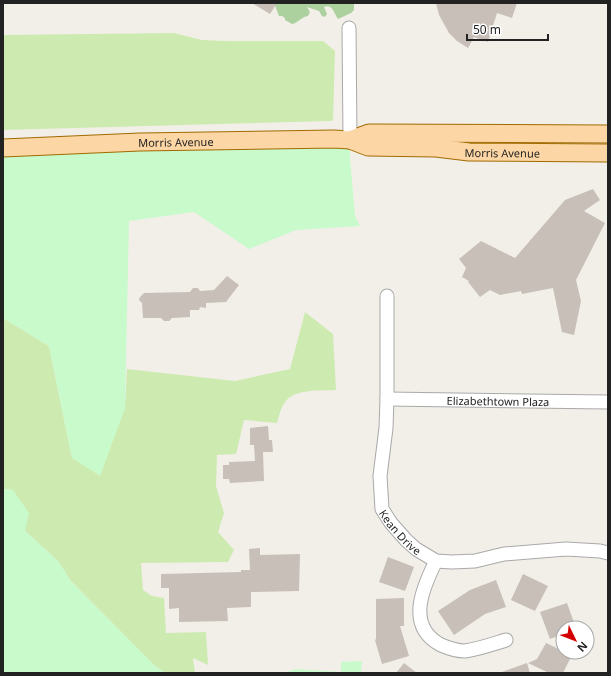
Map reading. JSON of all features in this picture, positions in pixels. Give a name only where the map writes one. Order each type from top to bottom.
[{"type":"main road","name":"Morris Avenue","points":[[3,148],[147,142],[350,140],[369,133],[608,134]]},
{"type":"main road","name":"Morris Avenue","points":[[350,140],[368,148],[436,148],[469,152],[608,152]]},
{"type":"street","points":[[350,28],[350,140]]},
{"type":"street","name":"Kean Drive","points":[[387,296],[386,428],[380,476],[382,509],[391,523],[416,549],[436,561],[475,561],[504,554],[566,550],[600,551],[608,553]]},
{"type":"street","name":"Elizabethtown Plaza","points":[[387,399],[608,402]]},
{"type":"street","points":[[436,561],[423,590],[419,615],[431,637],[437,643],[446,647],[463,651],[506,640]]},
{"type":"green space","points":[[274,3],[354,3],[354,10],[338,19],[329,6],[324,7],[327,14],[325,17],[322,16],[319,11],[307,7],[310,12],[308,16],[292,24],[285,20],[282,16],[279,16]]},
{"type":"green space","points":[[174,33],[202,40],[323,41],[335,51],[333,120],[3,130],[3,35]]},
{"type":"green space","points":[[350,140],[355,216],[360,226],[296,230],[249,249],[194,212],[129,221],[125,408],[100,476],[72,458],[49,346],[3,318],[3,148]]},
{"type":"green space","points":[[305,312],[333,334],[336,390],[309,391],[295,394],[282,406],[277,423],[244,420],[236,454],[217,455],[216,486],[224,513],[218,532],[234,550],[228,562],[141,563],[143,590],[152,596],[164,598],[166,633],[206,632],[208,665],[193,658],[195,673],[165,673],[154,665],[70,580],[58,561],[25,531],[13,490],[3,489],[3,318],[49,346],[72,458],[125,408],[127,369],[235,381],[290,369]]},
{"type":"green space","points":[[3,489],[13,490],[29,513],[25,531],[58,561],[70,580],[154,665],[165,673],[3,673]]},
{"type":"green space","points":[[362,661],[361,673],[285,673],[295,669],[341,672],[341,662]]},
{"type":"building","points":[[252,3],[277,3],[270,14]]},
{"type":"building","points":[[436,3],[517,3],[512,18],[497,13],[488,42],[474,37],[468,48],[457,41],[449,33],[439,15]]},
{"type":"building","points":[[593,189],[600,200],[584,211],[605,223],[576,280],[581,301],[574,335],[562,332],[553,288],[522,294],[521,291],[500,295],[490,290],[480,297],[468,282],[469,281],[462,277],[466,268],[459,259],[481,241],[515,258],[565,200]]},
{"type":"building","points":[[227,276],[239,285],[226,302],[206,303],[206,308],[200,307],[199,310],[190,310],[190,317],[172,318],[169,321],[164,321],[161,318],[143,318],[142,303],[139,300],[144,293],[190,292],[193,288],[198,288],[200,291],[214,290]]},
{"type":"building","points":[[268,426],[269,440],[272,440],[273,452],[263,452],[264,481],[230,483],[229,479],[223,479],[223,465],[229,465],[229,462],[255,461],[254,445],[250,445],[250,428]]},
{"type":"building","points":[[260,548],[260,555],[300,554],[299,591],[251,592],[251,607],[227,608],[228,621],[179,622],[179,608],[169,609],[169,588],[161,588],[161,574],[241,572],[241,570],[250,570],[249,549]]},
{"type":"building","points":[[388,557],[414,567],[405,591],[379,582]]},
{"type":"building","points":[[523,574],[548,586],[535,611],[511,600]]},
{"type":"building","points":[[496,580],[506,607],[485,614],[454,635],[438,611],[470,590]]},
{"type":"building","points":[[404,598],[404,626],[400,626],[409,656],[382,664],[375,640],[376,599]]},
{"type":"building","points":[[567,603],[573,620],[555,620],[555,637],[550,639],[540,612]]},
{"type":"building","points":[[546,643],[555,647],[555,660],[570,660],[563,673],[549,673],[528,663],[537,659]]},
{"type":"building","points":[[404,663],[417,673],[396,673]]},
{"type":"building","points":[[527,663],[530,673],[502,673],[502,672]]}]
